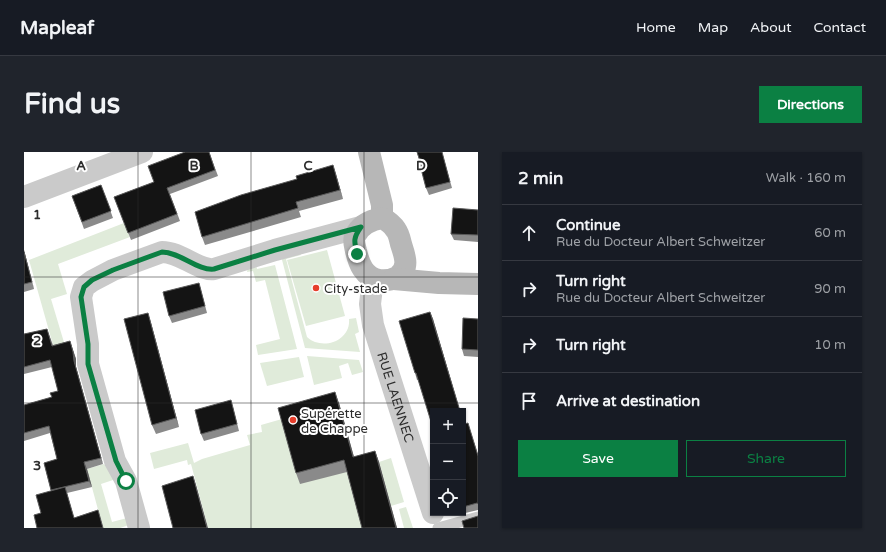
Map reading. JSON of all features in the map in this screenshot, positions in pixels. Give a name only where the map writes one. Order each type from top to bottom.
[{"type":"street","points":[[24,197],[142,152]]},
{"type":"street","points":[[369,152],[382,205],[382,218]]},
{"type":"street","points":[[139,528],[126,481],[116,461],[88,364],[87,337],[81,297],[84,287],[92,280],[113,270],[162,252],[169,252],[210,270],[235,268],[275,250],[361,227],[374,219],[382,218],[389,222],[397,231],[406,259],[405,267],[401,274],[383,279]]},
{"type":"street","points":[[361,227],[355,236],[354,242],[362,268],[366,274],[383,279],[478,284]]},
{"type":"street","points":[[406,259],[439,283]]},
{"type":"street","name":"RUE LAENNEC","points":[[383,279],[370,304],[373,325],[430,504]]},
{"type":"street","name":"RUE LAENNEC","points":[[434,516],[438,528]]},
{"type":"lane","points":[[438,528],[478,517]]},
{"type":"green space","points":[[124,223],[130,237],[58,264],[67,294],[51,299],[66,349],[55,352],[29,260]]},
{"type":"green space","name":"City-stade","points":[[327,250],[345,316],[306,326],[287,260]]},
{"type":"green space","points":[[300,252],[301,255],[286,259],[307,337],[320,343],[334,342],[341,338],[345,333],[348,327],[349,319],[356,318],[359,332],[355,334],[360,352],[305,348],[281,256]]},
{"type":"green space","points":[[256,264],[257,269],[275,265],[297,349],[258,355],[256,345],[280,339],[265,280],[256,282],[253,271],[247,272],[248,268]]},
{"type":"green space","points":[[307,356],[359,360],[363,372],[352,375],[348,363],[339,366],[342,378],[314,385]]},
{"type":"green space","points":[[299,357],[304,377],[267,386],[260,363]]},
{"type":"green space","points":[[282,419],[348,471],[363,528],[208,528],[191,464],[188,465],[187,460],[154,469],[150,453],[188,443],[194,463],[202,459],[250,445],[247,435],[262,432],[261,425]]},
{"type":"green space","points":[[391,458],[404,502],[391,506],[379,462]]},
{"type":"green space","points":[[104,464],[116,479],[101,484],[112,522],[127,518],[129,525],[120,528],[103,528],[87,469]]},
{"type":"green space","points":[[406,507],[413,528],[404,528],[399,509]]},
{"type":"building","points":[[185,152],[209,152],[215,170],[167,188],[177,214],[128,233],[114,197],[154,182],[148,166]]},
{"type":"building","points":[[417,152],[442,152],[450,182],[426,188]]},
{"type":"building","points":[[333,165],[340,190],[296,202],[298,208],[202,237],[195,212],[241,195],[297,179],[296,176]]},
{"type":"building","points":[[101,185],[111,211],[82,222],[72,196]]},
{"type":"building","points":[[453,208],[478,210],[478,235],[451,234]]},
{"type":"building","points":[[24,252],[32,282],[24,284]]},
{"type":"building","points":[[199,283],[205,306],[169,316],[163,292]]},
{"type":"building","points":[[430,312],[459,408],[430,408],[430,418],[399,321]]},
{"type":"building","points":[[148,313],[176,418],[152,425],[124,319]]},
{"type":"building","points":[[463,318],[478,319],[478,350],[462,349]]},
{"type":"building","points":[[47,329],[52,346],[70,341],[74,361],[101,458],[84,462],[89,481],[51,490],[44,463],[57,459],[49,426],[24,433],[24,405],[52,397],[50,393],[58,391],[50,360],[24,367],[24,334]]},
{"type":"building","points":[[335,392],[353,457],[375,451],[396,528],[362,528],[344,460],[296,473],[278,408]]},
{"type":"building","points":[[231,400],[237,424],[201,434],[195,410]]},
{"type":"building","points":[[468,423],[478,456],[478,504],[466,506],[466,424]]},
{"type":"building","points":[[193,476],[207,528],[173,528],[162,486]]},
{"type":"building","points":[[65,487],[74,518],[98,510],[103,528],[37,528],[34,515],[41,513],[36,495]]},
{"type":"building","points":[[478,516],[478,528],[464,528],[462,521]]},
{"type":"place","name":"City-stade","points":[[316,288]]},
{"type":"place","name":"Supérette de Chappe","points":[[293,420]]},
{"type":"route","points":[[126,481],[116,461],[88,364],[88,344],[81,297],[84,287],[92,280],[113,270],[162,252],[169,252],[180,256],[210,270],[275,250],[361,227],[355,236],[354,242],[357,254]]}]
